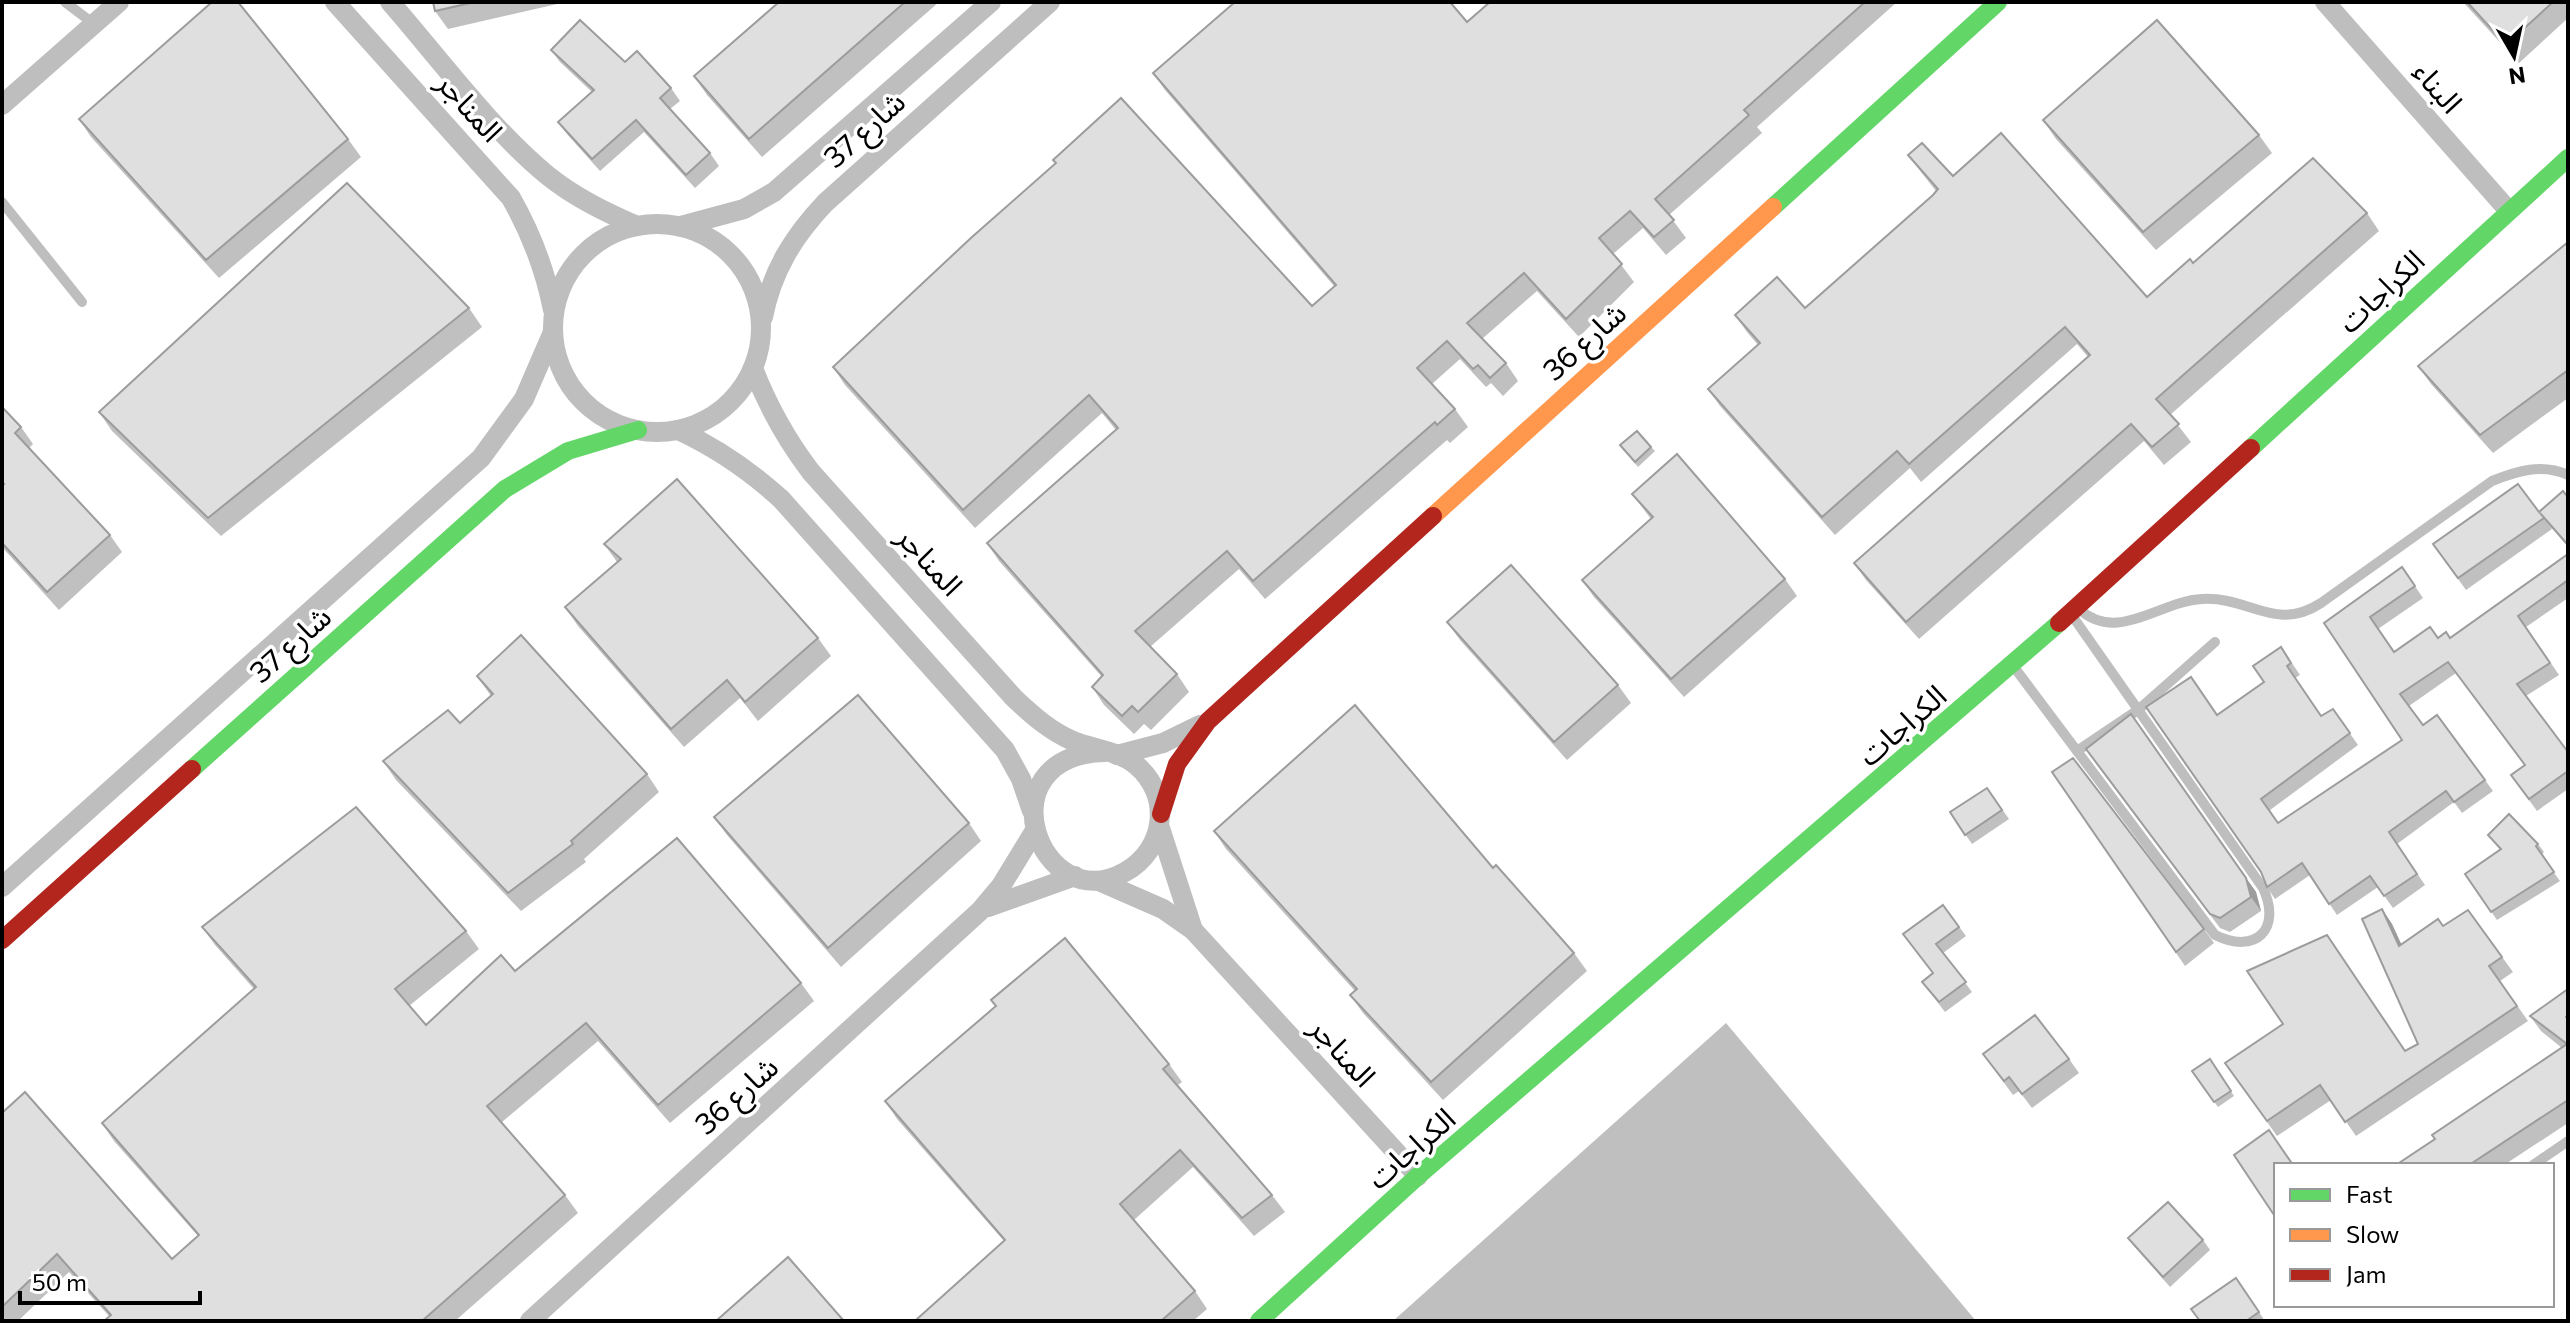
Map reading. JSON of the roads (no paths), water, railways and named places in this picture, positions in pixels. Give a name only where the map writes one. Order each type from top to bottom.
[{"type":"street","points":[[2,105],[119,2]]},
{"type":"street","name":"المناجر","points":[[335,2],[511,198],[541,259],[553,322]]},
{"type":"street","name":"المناجر","points":[[390,2],[546,174],[574,195],[637,226]]},
{"type":"street","name":"شارع 37","points":[[678,227],[723,216],[774,192],[991,2]]},
{"type":"street","name":"شارع 37","points":[[761,329],[768,293],[781,260],[800,229],[825,203],[1050,2]]},
{"type":"street","name":"شارع 36","points":[[1160,821],[1171,773],[1187,746],[1208,721],[1998,2]]},
{"type":"street","name":"البناء","points":[[2325,2],[2508,210]]},
{"type":"street","name":"الكراجات","points":[[1259,1321],[1418,1176],[2013,665],[2568,158]]},
{"type":"street","points":[[637,226],[678,227],[716,242],[744,271],[756,299],[761,329],[753,368],[731,401],[715,414],[678,430],[638,430],[601,416],[571,388],[555,352],[553,322],[569,272],[598,242],[637,226]]},
{"type":"street","name":"شارع 37","points":[[2,887],[481,458],[524,399],[553,322]]},
{"type":"street","name":"المناجر","points":[[753,368],[773,417],[811,472],[1014,698],[1040,722],[1071,740],[1111,753]]},
{"type":"street","name":"شارع 37","points":[[2,940],[505,489],[534,467],[567,449],[602,437],[638,430]]},
{"type":"street","points":[[678,430],[716,448],[750,471],[781,499],[1005,750],[1021,779],[1033,821],[1050,859],[1086,878],[1118,876],[1137,865],[1151,849],[1160,821],[1158,795],[1148,777],[1134,763],[1111,753],[1084,752],[1064,760],[1048,773],[1037,791],[1033,821]]},
{"type":"street","name":"شارع 36","points":[[1111,753],[1163,743],[1208,721]]},
{"type":"street","name":"شارع 36","points":[[530,1321],[980,911],[1001,886],[1033,821]]},
{"type":"street","name":"المناجر","points":[[1160,821],[1193,930]]},
{"type":"street","name":"المناجر","points":[[1086,878],[1163,909],[1193,930],[1418,1176]]},
{"type":"street","name":"شارع 36","points":[[980,911],[1011,896],[1086,878]]},
{"type":"lane","points":[[65,2],[94,24]]},
{"type":"lane","points":[[2,202],[82,302]]},
{"type":"lane","points":[[2074,610],[2111,624],[2131,621],[2165,607],[2217,598],[2278,616],[2294,616],[2321,603],[2492,481],[2523,469],[2556,470],[2568,475]]},
{"type":"lane","points":[[2013,665],[2215,935],[2233,944],[2253,940],[2268,926],[2272,906],[2263,888],[2138,710],[2074,610]]},
{"type":"lane","points":[[2077,751],[2138,710],[2215,642]]},
{"type":"lane","points":[[2536,1163],[2568,1141]]}]
